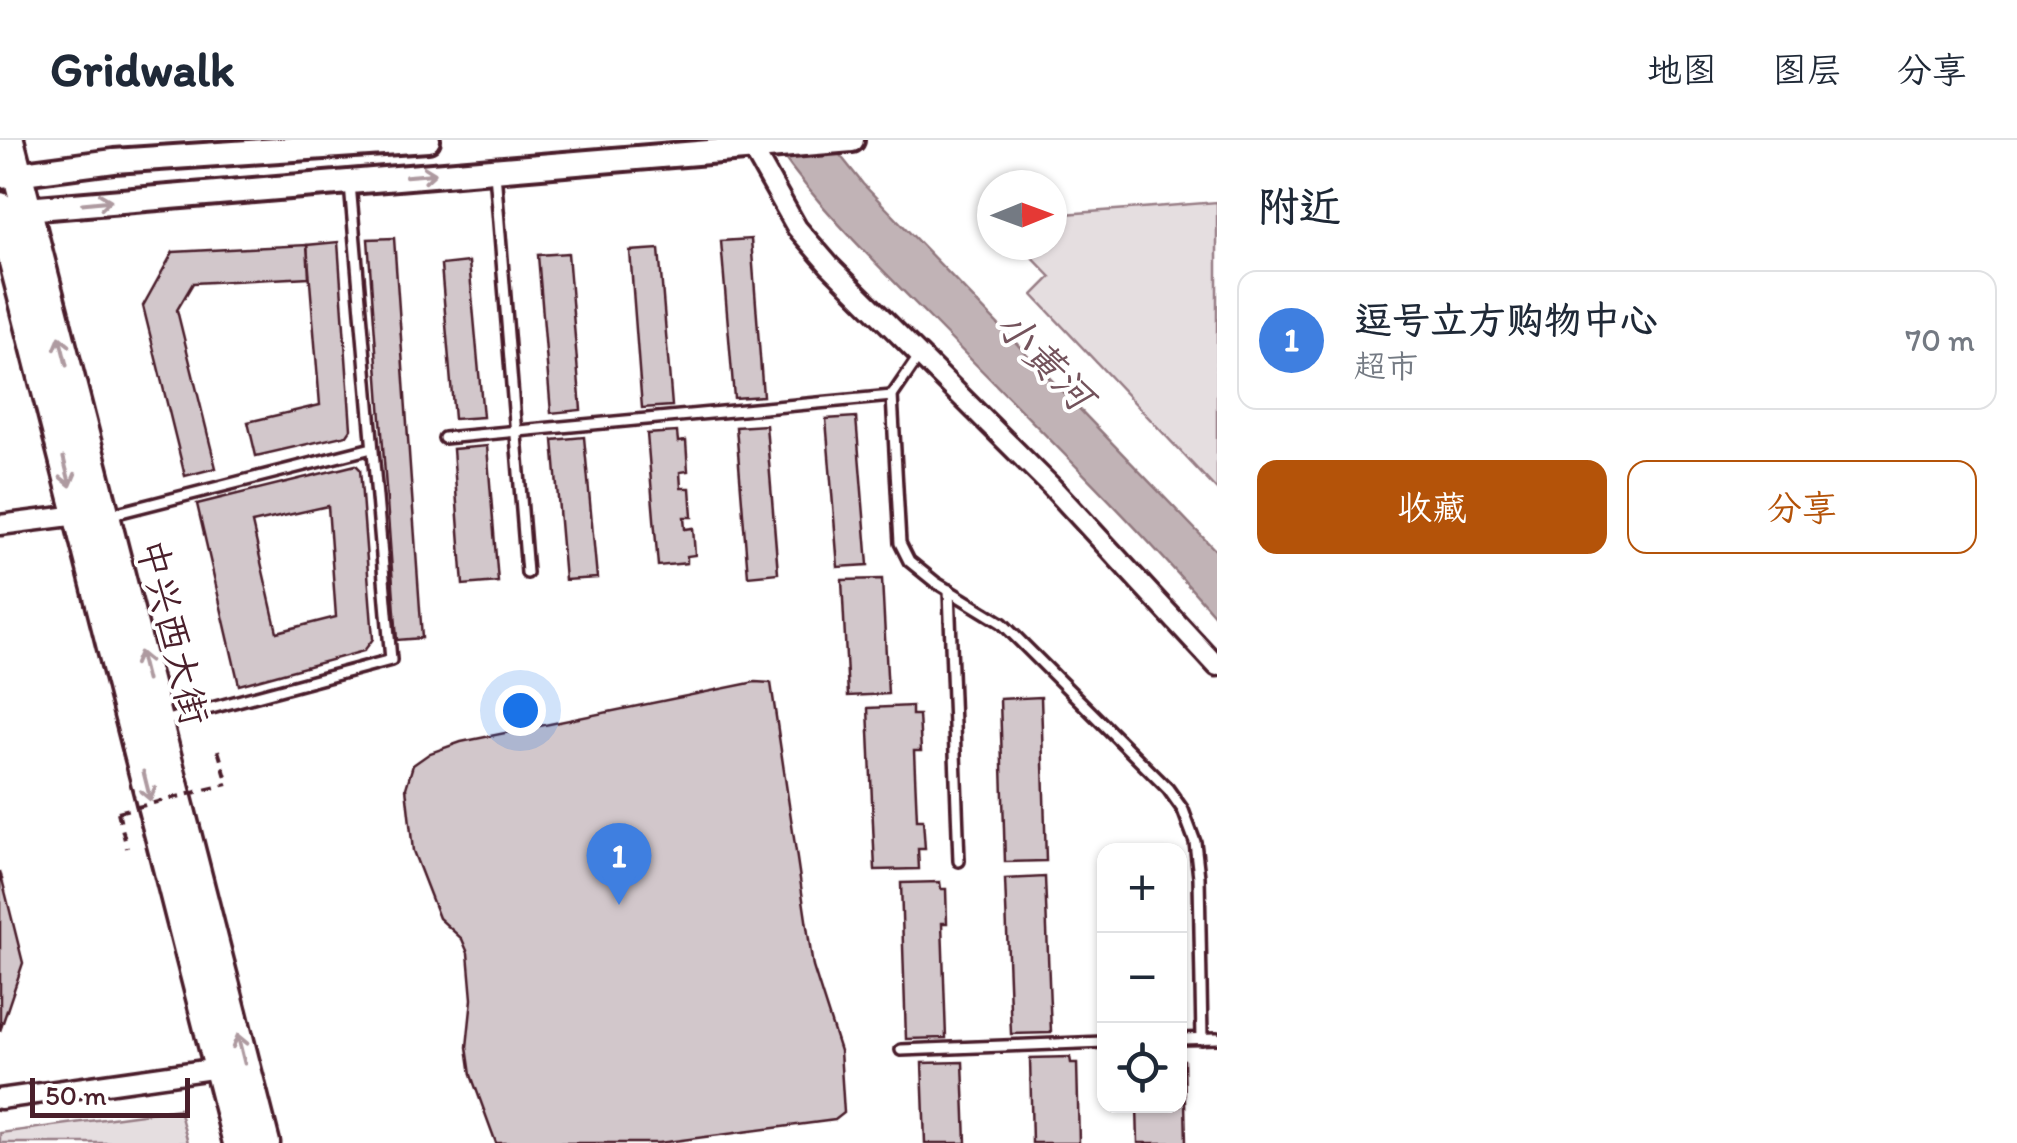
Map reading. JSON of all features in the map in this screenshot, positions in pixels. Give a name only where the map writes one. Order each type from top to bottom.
[{"type":"main road","name":"中兴西大街","points":[[10,140],[7,210],[92,516],[158,722],[265,1143]]},
{"type":"main road","name":"中兴西大街","points":[[92,516],[238,1143]]},
{"type":"street","points":[[9,175],[114,162],[428,140]]},
{"type":"street","points":[[7,210],[852,140]]},
{"type":"street","points":[[762,147],[796,228],[829,266],[1051,486],[1217,666]]},
{"type":"street","points":[[0,525],[92,516]]},
{"type":"street","points":[[0,1099],[219,1068]]},
{"type":"lane","points":[[494,169],[527,572]]},
{"type":"lane","points":[[158,722],[391,660],[350,181]]},
{"type":"lane","points":[[920,355],[892,396],[900,543],[909,561],[1002,624],[1168,789],[1182,810],[1192,827],[1200,877],[1202,1038]]},
{"type":"lane","points":[[444,438],[892,396]]},
{"type":"lane","points":[[92,516],[372,448]]},
{"type":"lane","points":[[949,590],[960,861]]},
{"type":"lane","points":[[1187,1039],[1217,1038]]},
{"type":"lane","points":[[901,1050],[1097,1042]]},
{"type":"path","points":[[126,848],[118,812],[228,784],[218,750]]},
{"type":"shaded area","points":[[828,140],[863,184],[1217,552],[1217,618],[1113,504],[851,237],[778,149]]},
{"type":"shaded area","points":[[1217,202],[1217,490],[1033,295],[1051,277],[1035,260],[1067,260],[1067,214]]},
{"type":"shaded area","points":[[179,1109],[188,1143],[0,1143],[0,1133]]},
{"type":"building","points":[[394,238],[422,638],[397,640],[368,239]]},
{"type":"building","points":[[751,239],[763,396],[734,398],[721,241]]},
{"type":"building","points":[[338,242],[351,429],[347,435],[256,456],[248,422],[320,405],[307,245]]},
{"type":"building","points":[[307,245],[309,277],[193,283],[177,310],[216,468],[185,476],[143,306],[173,252]]},
{"type":"building","points":[[659,249],[672,406],[642,408],[630,251]]},
{"type":"building","points":[[568,253],[581,410],[551,413],[538,255]]},
{"type":"building","points":[[469,262],[483,417],[454,419],[441,265]]},
{"type":"building","points":[[856,417],[868,565],[838,567],[826,419]]},
{"type":"building","points":[[766,425],[778,573],[748,576],[736,427]]},
{"type":"building","points":[[677,432],[678,442],[686,441],[688,471],[680,472],[681,488],[690,488],[692,517],[684,517],[685,529],[693,528],[695,555],[687,556],[687,563],[658,566],[647,434]]},
{"type":"building","points":[[584,437],[597,578],[565,580],[553,440]]},
{"type":"building","points":[[487,446],[498,582],[463,585],[453,449]]},
{"type":"building","points":[[356,465],[360,469],[373,639],[364,651],[239,685],[197,504]],"holes":[[[328,506],[336,617],[277,632],[252,523]]]},
{"type":"building","points":[[882,579],[888,694],[848,696],[842,580]]},
{"type":"building","points":[[755,682],[771,683],[813,967],[840,1051],[844,1113],[835,1120],[659,1143],[496,1143],[471,1075],[467,1047],[472,999],[468,953],[462,939],[439,918],[413,851],[406,788],[413,765],[430,753],[461,742]]},
{"type":"building","points":[[1041,697],[1046,861],[1005,862],[1000,699]]},
{"type":"building","points":[[912,706],[912,715],[919,715],[921,751],[914,751],[917,820],[923,820],[925,849],[918,849],[919,869],[875,870],[868,708]]},
{"type":"building","points":[[0,871],[23,963],[0,1031]]},
{"type":"building","points":[[1045,877],[1051,1033],[1011,1034],[1005,879]]},
{"type":"building","points":[[940,882],[941,889],[946,889],[947,923],[942,923],[946,1038],[906,1039],[901,883]]},
{"type":"building","points":[[1070,1057],[1071,1063],[1077,1063],[1079,1143],[1032,1143],[1030,1058]]},
{"type":"building","points":[[963,1062],[966,1143],[925,1143],[922,1063]]},
{"type":"building","points":[[1137,1113],[1185,1113],[1186,1143],[1138,1143]]},
{"type":"place","name":"逗号立方购物中心","points":[[619,905]]},
{"type":"water label","name":"小黄河","points":[[1045,360]]}]
